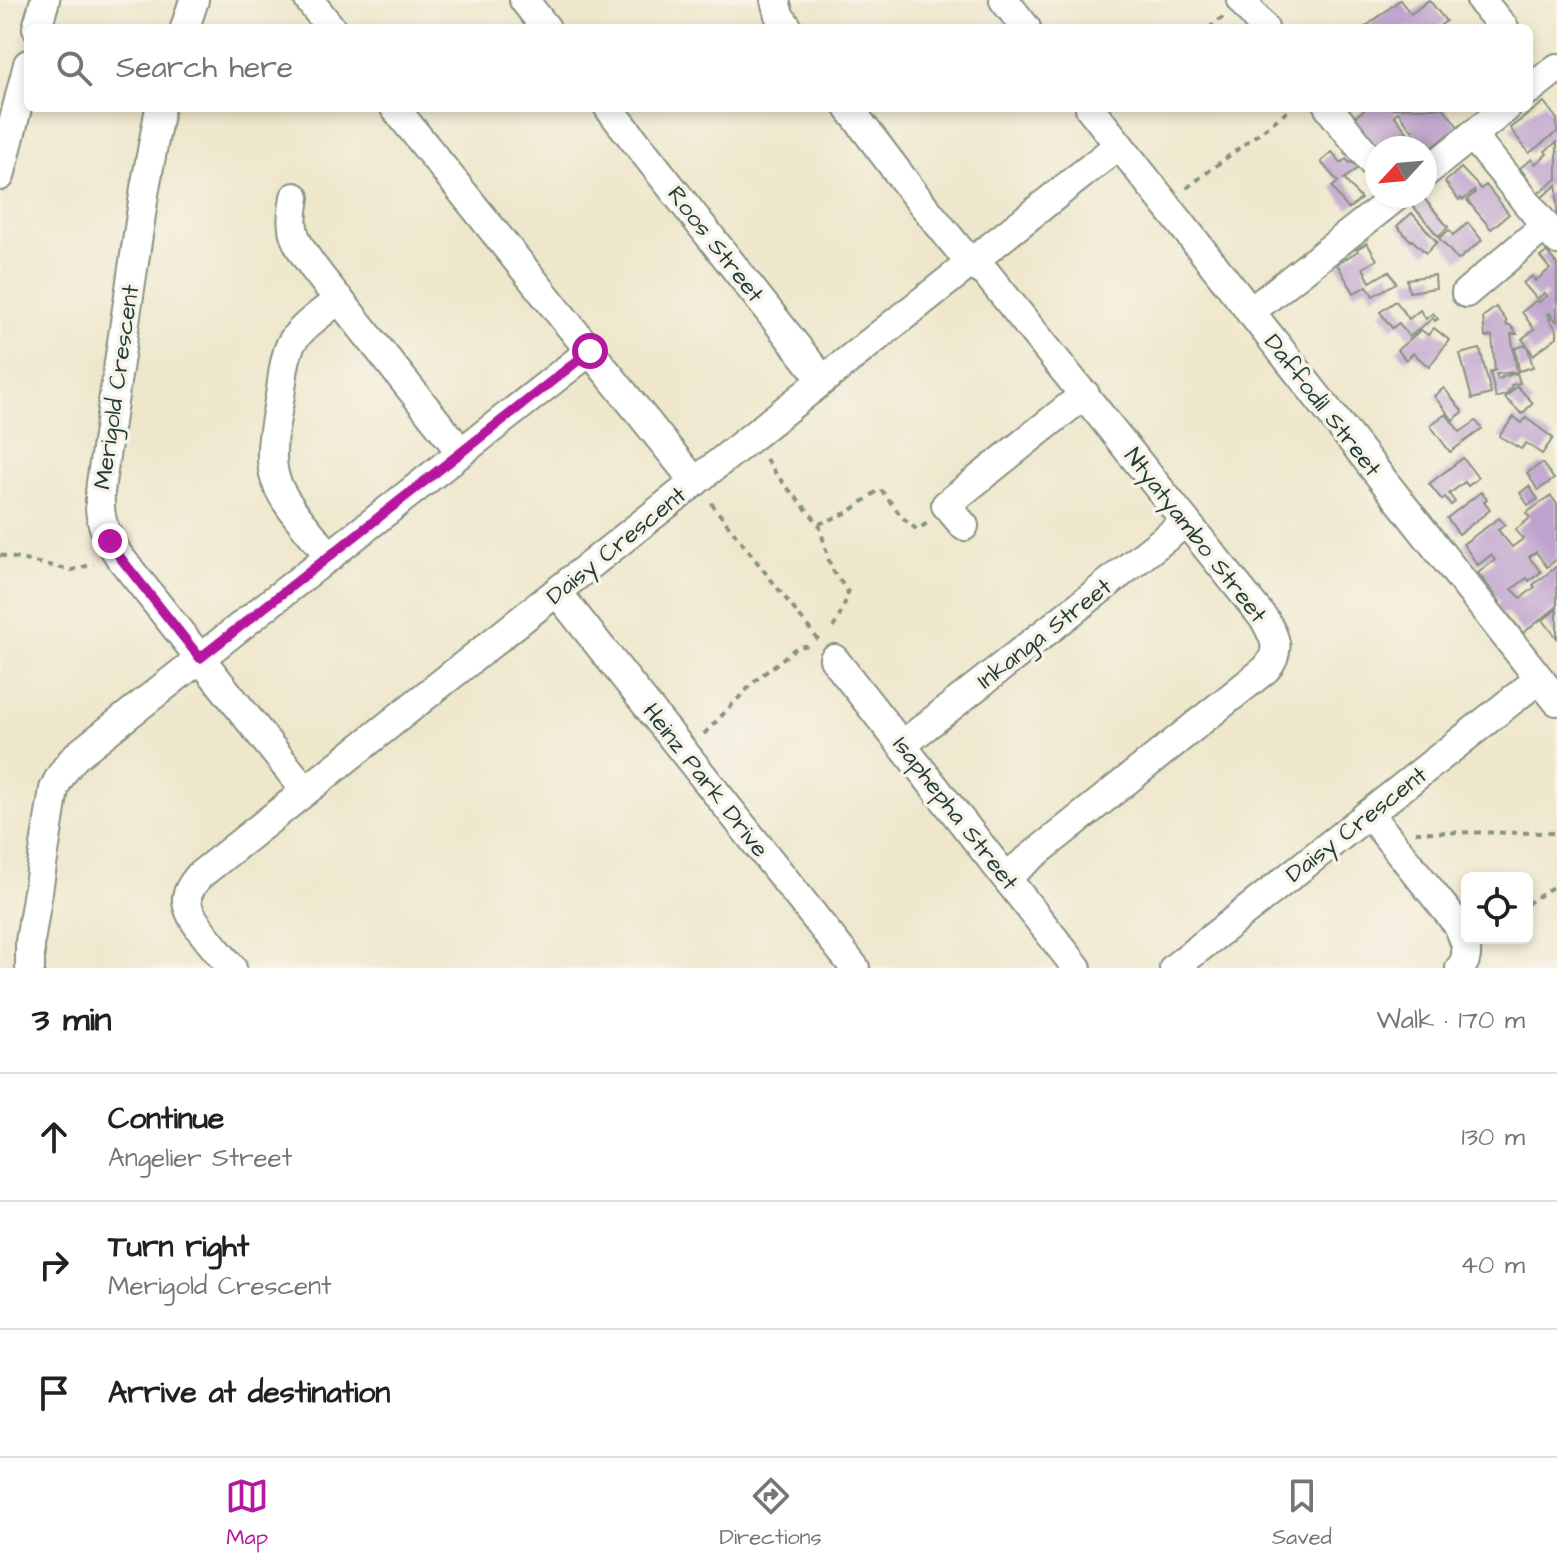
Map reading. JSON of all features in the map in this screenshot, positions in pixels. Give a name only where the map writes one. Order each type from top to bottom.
[{"type":"street","points":[[38,24],[45,0]]},
{"type":"street","points":[[186,24],[194,0]]},
{"type":"street","points":[[309,0],[328,24]]},
{"type":"street","points":[[524,0],[543,24]]},
{"type":"street","points":[[775,0],[785,24]]},
{"type":"street","points":[[1004,0],[1023,24]]},
{"type":"street","points":[[1241,0],[1261,24]]},
{"type":"street","points":[[1481,0],[1501,24]]},
{"type":"street","points":[[0,176],[24,80]]},
{"type":"street","name":"Merigold Crescent","points":[[159,112],[145,188],[99,500],[103,528],[119,556],[305,790]]},
{"type":"street","points":[[398,112],[695,482]]},
{"type":"street","name":"Roos Street","points":[[612,112],[823,380]]},
{"type":"street","name":"Ntyatyambo Street","points":[[852,112],[971,264],[986,273],[1085,394],[1265,620],[1274,637],[1276,648],[1273,660],[1266,669],[1006,877]]},
{"type":"street","name":"Daffodil Street","points":[[1093,112],[1557,701]]},
{"type":"street","points":[[1332,112],[1365,153]]},
{"type":"street","points":[[1437,163],[1501,112]]},
{"type":"street","points":[[1466,293],[1551,233],[1472,135]]},
{"type":"street","name":"Daisy Crescent","points":[[232,968],[189,910],[187,898],[192,886],[210,865],[1119,145]]},
{"type":"street","points":[[295,197],[292,226],[297,240],[339,299],[461,452]]},
{"type":"street","points":[[1250,312],[1382,208]]},
{"type":"street","points":[[330,557],[288,503],[276,483],[272,465],[290,346],[305,328],[339,299]]},
{"type":"street","points":[[30,968],[30,942],[54,789],[59,777],[76,756],[590,351]]},
{"type":"street","points":[[955,515],[1085,394]]},
{"type":"street","name":"Inkanga Street","points":[[902,745],[1186,522]]},
{"type":"street","name":"Heinz Park Drive","points":[[557,592],[855,968]]},
{"type":"street","name":"Isaphepha Street","points":[[827,651],[1077,968]]},
{"type":"street","name":"Daisy Crescent","points":[[1174,968],[1539,679]]},
{"type":"street","points":[[1369,814],[1458,925],[1466,951],[1465,963],[1460,968]]},
{"type":"path","points":[[1178,175],[1188,187],[1287,112]]},
{"type":"path","points":[[751,437],[778,477],[819,524],[831,568],[848,592],[827,651]]},
{"type":"path","points":[[695,482],[827,651]]},
{"type":"path","points":[[819,524],[849,512],[880,489],[902,517],[917,530],[931,521],[955,515]]},
{"type":"path","points":[[0,555],[72,570],[119,556]]},
{"type":"path","points":[[684,753],[755,681],[797,647],[827,651]]},
{"type":"path","points":[[1405,832],[1557,833]]},
{"type":"path","points":[[1533,900],[1557,884]]},
{"type":"building","points":[[1400,0],[1411,14],[1429,0],[1446,21],[1442,24],[1369,24]]},
{"type":"building","points":[[1544,102],[1557,119],[1557,132],[1529,153],[1510,128]]},
{"type":"building","points":[[1362,112],[1398,112],[1394,115],[1410,136],[1367,136],[1352,119]]},
{"type":"building","points":[[1398,112],[1447,112],[1458,127],[1437,144],[1437,136],[1416,136]]},
{"type":"building","points":[[1557,142],[1557,179],[1538,193],[1520,168],[1532,159],[1535,164]]},
{"type":"building","points":[[1332,152],[1341,163],[1346,159],[1358,168],[1344,179],[1361,199],[1348,209],[1332,187],[1338,182],[1321,162]]},
{"type":"building","points":[[1461,168],[1481,189],[1486,185],[1509,214],[1491,229],[1467,200],[1474,191],[1459,200],[1445,182]]},
{"type":"building","points":[[1557,185],[1557,217],[1542,197]]},
{"type":"building","points":[[1415,208],[1432,208],[1448,227],[1438,236]]},
{"type":"building","points":[[1412,213],[1437,242],[1426,253],[1397,226]]},
{"type":"building","points":[[1468,223],[1482,240],[1458,260],[1439,238],[1449,230],[1453,235]]},
{"type":"building","points":[[1367,243],[1377,260],[1363,268],[1370,282],[1389,271],[1396,283],[1373,296],[1367,286],[1354,293],[1337,264]]},
{"type":"building","points":[[1547,252],[1557,264],[1557,322],[1548,314],[1557,330],[1557,337],[1533,355],[1522,339],[1534,329],[1522,312],[1547,296],[1545,293],[1537,299],[1523,283],[1532,276],[1535,281],[1550,269],[1540,257]]},
{"type":"building","points":[[1435,275],[1436,288],[1409,292],[1407,279]]},
{"type":"building","points":[[1396,301],[1409,319],[1420,310],[1426,319],[1433,313],[1438,319],[1435,321],[1433,318],[1409,337],[1399,323],[1392,328],[1380,312]]},
{"type":"building","points":[[1496,307],[1507,326],[1510,325],[1517,334],[1511,334],[1517,372],[1496,374],[1498,379],[1517,373],[1520,383],[1511,385],[1508,394],[1496,398],[1490,372],[1495,370],[1492,336],[1485,337],[1483,317]]},
{"type":"building","points":[[1434,328],[1449,340],[1429,367],[1413,353],[1406,360],[1397,350],[1421,330],[1428,335]]},
{"type":"building","points":[[1527,345],[1533,367],[1519,371],[1515,348]]},
{"type":"building","points":[[1480,349],[1491,394],[1472,399],[1460,354]]},
{"type":"building","points":[[1517,386],[1533,403],[1522,414],[1505,398]]},
{"type":"building","points":[[1444,388],[1463,412],[1453,420],[1434,396]]},
{"type":"building","points":[[1446,414],[1460,432],[1476,421],[1482,429],[1450,452],[1430,425]]},
{"type":"building","points":[[1514,417],[1522,423],[1526,418],[1553,438],[1542,454],[1526,443],[1521,449],[1499,436]]},
{"type":"building","points":[[1463,458],[1478,478],[1468,486],[1465,482],[1449,494],[1455,502],[1451,505],[1445,497],[1442,500],[1429,484]]},
{"type":"building","points":[[1542,463],[1554,479],[1538,490],[1527,473]]},
{"type":"building","points":[[1529,486],[1538,499],[1528,505],[1520,493]]},
{"type":"building","points":[[1481,492],[1490,510],[1459,534],[1447,518]]},
{"type":"building","points":[[1551,496],[1557,504],[1557,559],[1547,567],[1536,552],[1529,557],[1541,572],[1512,589],[1521,598],[1557,566],[1557,607],[1523,633],[1506,612],[1502,615],[1496,606],[1500,602],[1478,573],[1495,560],[1491,555],[1478,565],[1463,544],[1499,518],[1505,525],[1498,530],[1512,547],[1523,539],[1515,530],[1530,518],[1526,513]]},
{"type":"building","points":[[1557,609],[1557,638],[1543,620]]},
{"type":"route","points":[[110,541],[200,658],[590,351]]}]
